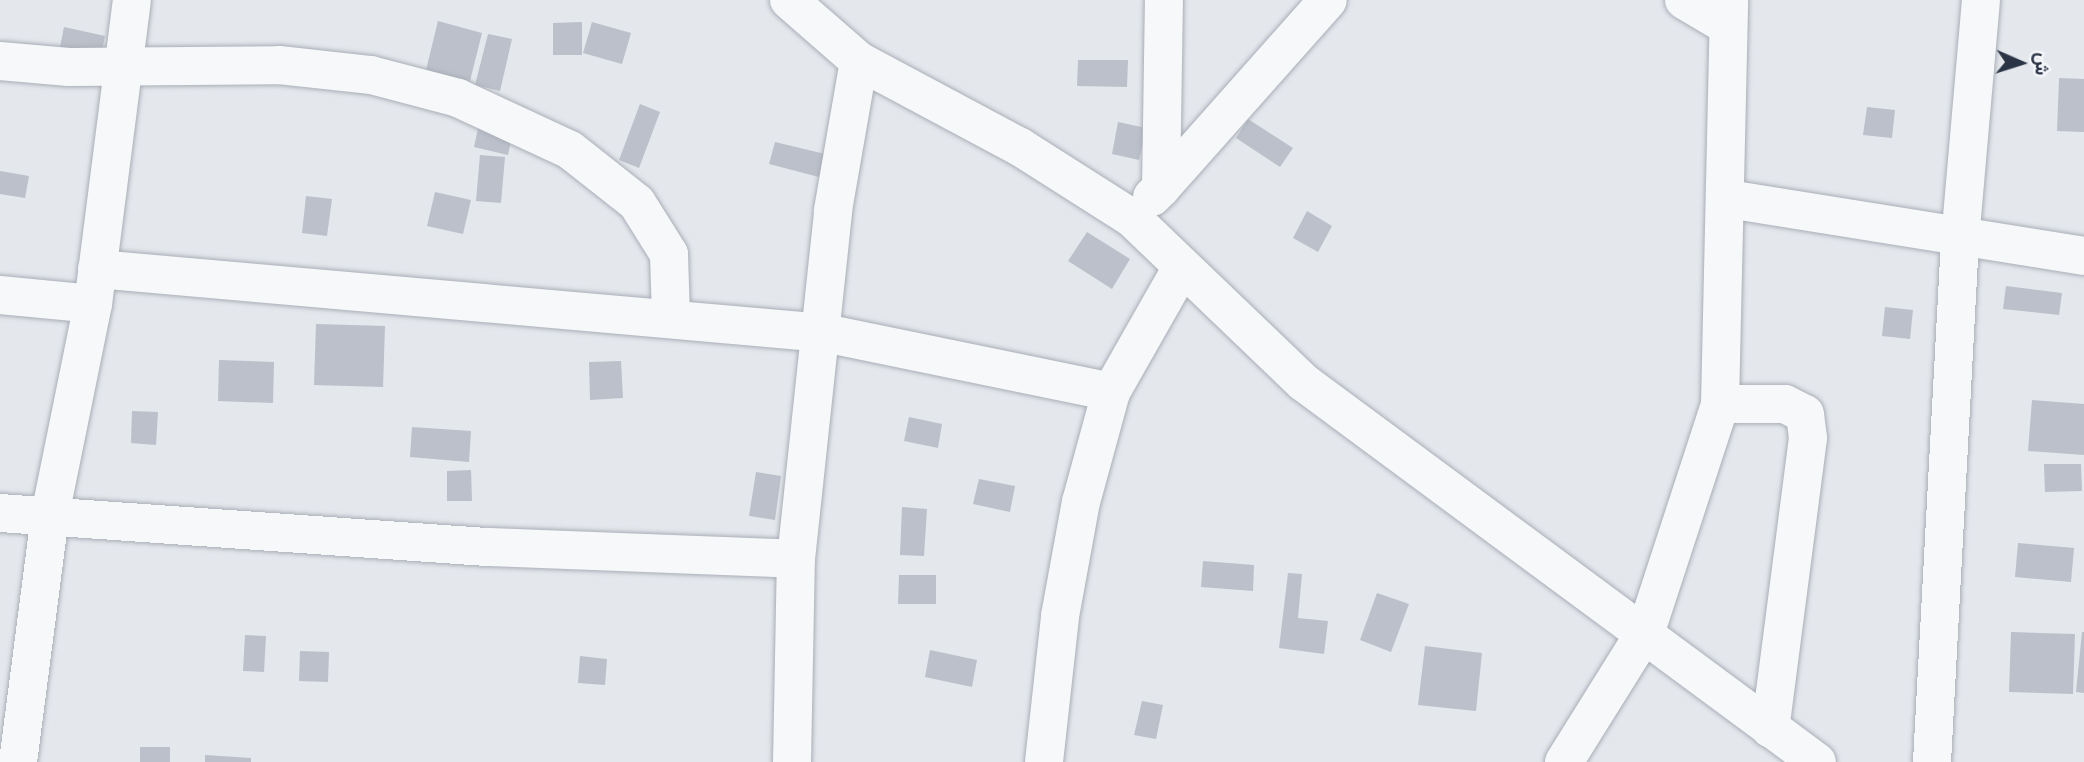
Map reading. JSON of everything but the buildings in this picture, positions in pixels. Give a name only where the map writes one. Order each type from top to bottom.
[{"type":"street","points":[[18,762],[50,514],[95,287],[126,63],[132,0]]},
{"type":"street","points":[[789,0],[859,61],[1020,147],[1132,218],[1181,269],[1303,382],[1646,631],[1770,729],[1817,762]]},
{"type":"street","points":[[1161,188],[1164,0]]},
{"type":"street","points":[[1132,218],[1328,0]]},
{"type":"street","points":[[1564,762],[1646,631],[1720,404],[1728,199],[1728,13],[1684,0]]},
{"type":"street","points":[[1932,762],[1959,240],[1981,0]]},
{"type":"street","points":[[0,61],[69,67],[126,63],[279,65],[371,75],[458,98],[570,150],[637,203],[670,254],[671,317]]},
{"type":"street","points":[[792,762],[796,559],[824,332],[833,210],[859,61]]},
{"type":"street","points":[[1728,199],[1959,240],[2084,256]]},
{"type":"street","points":[[1044,762],[1063,604],[1111,392],[1181,269]]},
{"type":"street","points":[[0,295],[95,287],[671,317],[824,332],[1111,392]]},
{"type":"street","points":[[1720,404],[1785,404],[1805,414],[1808,438],[1770,729]]},
{"type":"street","points":[[0,513],[50,514],[489,548],[796,559]]}]
